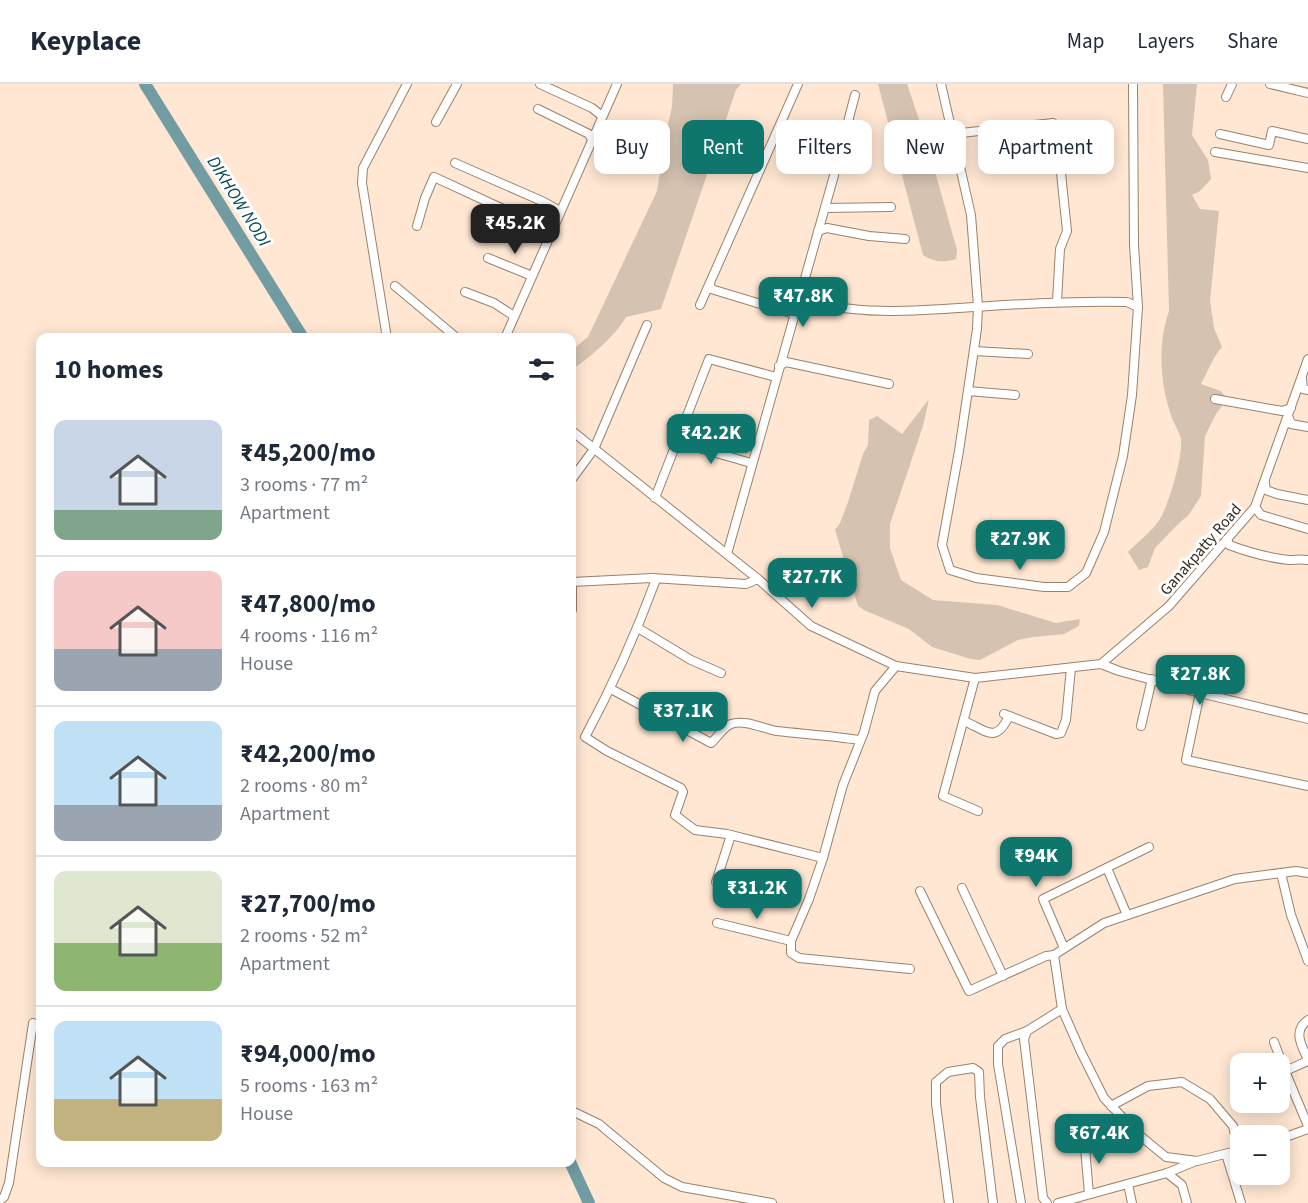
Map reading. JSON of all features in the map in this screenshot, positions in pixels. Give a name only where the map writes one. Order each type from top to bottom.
[{"type":"street","points":[[386,333],[362,183],[363,168],[407,84]]},
{"type":"street","points":[[436,122],[457,84]]},
{"type":"street","points":[[540,84],[592,108],[602,116]]},
{"type":"street","points":[[507,333],[617,84]]},
{"type":"street","points":[[700,305],[798,84]]},
{"type":"street","points":[[941,84],[949,120]]},
{"type":"street","points":[[961,174],[971,215],[978,306],[977,329],[942,545],[950,570],[976,578],[1044,587],[1068,587],[1086,573],[1104,532],[1124,456],[1132,395],[1138,307],[1134,245],[1133,84]]},
{"type":"street","points":[[1226,97],[1232,84]]},
{"type":"street","points":[[1270,84],[1308,93]]},
{"type":"street","points":[[726,554],[855,95]]},
{"type":"street","points":[[538,109],[589,134],[592,140]]},
{"type":"street","points":[[966,132],[1053,123],[1067,231],[1060,249],[1057,301]]},
{"type":"street","points":[[1220,134],[1269,145],[1272,131],[1308,139]]},
{"type":"street","points":[[1215,152],[1308,168]]},
{"type":"street","points":[[455,163],[544,202],[560,212]]},
{"type":"street","points":[[417,226],[434,177],[540,226],[550,234]]},
{"type":"street","points":[[825,208],[891,207]]},
{"type":"street","points":[[818,231],[827,228],[869,236],[905,239]]},
{"type":"street","points":[[488,258],[532,276]]},
{"type":"street","points":[[710,284],[711,289],[794,314]]},
{"type":"street","points":[[394,286],[451,333]]},
{"type":"street","points":[[465,292],[494,303],[514,316]]},
{"type":"street","points":[[798,298],[832,308],[867,311],[1057,301],[1127,302],[1138,307]]},
{"type":"street","points":[[576,474],[594,449],[647,325]]},
{"type":"street","points":[[974,351],[1028,354]]},
{"type":"street","points":[[655,498],[709,359],[776,377]]},
{"type":"street","name":"Ganakpatty Road","points":[[1101,664],[1169,606],[1255,507],[1308,359]]},
{"type":"street","points":[[779,366],[786,362],[890,384]]},
{"type":"street","points":[[1302,378],[1303,388],[1308,390]]},
{"type":"street","points":[[968,391],[1014,395]]},
{"type":"street","points":[[1215,399],[1290,412],[1291,424],[1308,427]]},
{"type":"street","points":[[576,434],[758,579],[811,626],[896,666],[975,678],[1101,664],[1200,693],[1308,719]]},
{"type":"street","points":[[678,442],[751,463]]},
{"type":"street","points":[[1265,483],[1266,490],[1308,500]]},
{"type":"street","points":[[1255,507],[1261,514],[1308,529]]},
{"type":"street","points":[[1227,539],[1229,545],[1245,551],[1291,560],[1301,558],[1308,560]]},
{"type":"street","points":[[576,582],[652,578],[746,584],[758,579]]},
{"type":"street","points":[[652,578],[655,582],[638,628],[611,689],[585,737],[607,751],[681,788],[683,792],[675,815],[687,826],[698,831],[731,835],[823,858]]},
{"type":"street","points":[[638,628],[692,660],[721,673]]},
{"type":"street","points":[[896,666],[875,691],[843,785],[823,858],[791,941],[791,954],[799,958],[910,969]]},
{"type":"street","points":[[964,721],[998,733],[1003,728],[1006,715],[1056,734],[1060,733],[1066,720],[1071,668]]},
{"type":"street","points":[[975,678],[943,796],[978,812]]},
{"type":"street","points":[[1141,726],[1152,679]]},
{"type":"street","points":[[611,689],[711,743],[731,724],[741,723],[774,731],[860,740]]},
{"type":"street","points":[[1200,693],[1186,760],[1308,786]]},
{"type":"street","points":[[716,882],[731,835]]},
{"type":"street","points":[[1064,948],[1043,899],[1149,847]]},
{"type":"street","points":[[1107,868],[1127,915]]},
{"type":"street","points":[[920,891],[969,991],[1046,956],[1054,955],[1104,923],[1235,879],[1296,871],[1308,873]]},
{"type":"street","points":[[1281,873],[1291,915],[1307,948],[1308,961]]},
{"type":"street","points":[[963,888],[1003,975]]},
{"type":"street","points":[[717,923],[791,941]]},
{"type":"street","points":[[1054,955],[1062,1009],[1104,1098],[1138,1134],[1166,1157],[1197,1161]]},
{"type":"street","points":[[1021,1203],[998,1064],[998,1046],[1005,1039],[1027,1031],[1062,1009]]},
{"type":"street","points":[[1290,1069],[1308,1061],[1298,1036],[1301,1026],[1308,1020]]},
{"type":"street","points":[[0,1200],[4,1197],[9,1183],[33,1023]]},
{"type":"street","points":[[1027,1031],[1024,1039],[1043,1198],[1047,1203]]},
{"type":"street","points":[[1274,1042],[1277,1053]]},
{"type":"street","points":[[949,1203],[936,1104],[936,1082],[948,1072],[973,1068],[979,1072],[993,1203]]},
{"type":"street","points":[[1112,1106],[1148,1086],[1182,1082],[1210,1099],[1232,1125]]},
{"type":"street","points":[[1290,1089],[1308,1128],[1290,1135]]},
{"type":"street","points":[[576,1113],[599,1124],[664,1178],[682,1187],[772,1203]]},
{"type":"street","points":[[1084,1137],[1089,1194]]},
{"type":"street","points":[[1058,1203],[1230,1153]]},
{"type":"street","points":[[1226,1154],[1240,1203]]},
{"type":"street","points":[[1167,1173],[1182,1185],[1187,1203]]},
{"type":"street","points":[[1128,1184],[1132,1203]]},
{"type":"shaded area","points":[[673,84],[741,84],[736,90],[726,120],[682,120],[682,174],[707,174],[661,309],[626,317],[602,346],[576,366],[576,347],[588,337],[657,191],[660,174],[670,174],[669,120]]},
{"type":"shaded area","points":[[878,84],[907,84],[919,120],[887,120]]},
{"type":"shaded area","points":[[1163,84],[1197,84],[1192,135],[1208,160],[1211,179],[1200,191],[1192,195],[1200,209],[1219,211],[1210,301],[1214,328],[1222,347],[1213,359],[1201,384],[1221,391],[1227,399],[1205,436],[1201,496],[1188,516],[1155,548],[1148,567],[1139,570],[1128,552],[1153,528],[1164,512],[1175,480],[1181,447],[1181,439],[1168,405],[1162,365],[1163,338],[1169,311]]},
{"type":"shaded area","points":[[902,174],[936,174],[957,250],[956,259],[947,261],[931,259],[923,255]]},
{"type":"shaded area","points":[[929,399],[923,426],[890,524],[890,548],[901,580],[933,600],[997,605],[1056,623],[1080,619],[1079,626],[1064,634],[1018,640],[980,660],[932,647],[909,629],[858,606],[835,530],[840,523],[868,445],[869,420],[877,416],[902,434]]},
{"type":"waterway","name":"DIKHOW NODI","points":[[145,84],[300,333]]},
{"type":"waterway","name":"DIKHOW NODI","points":[[572,1167],[589,1203]]}]
